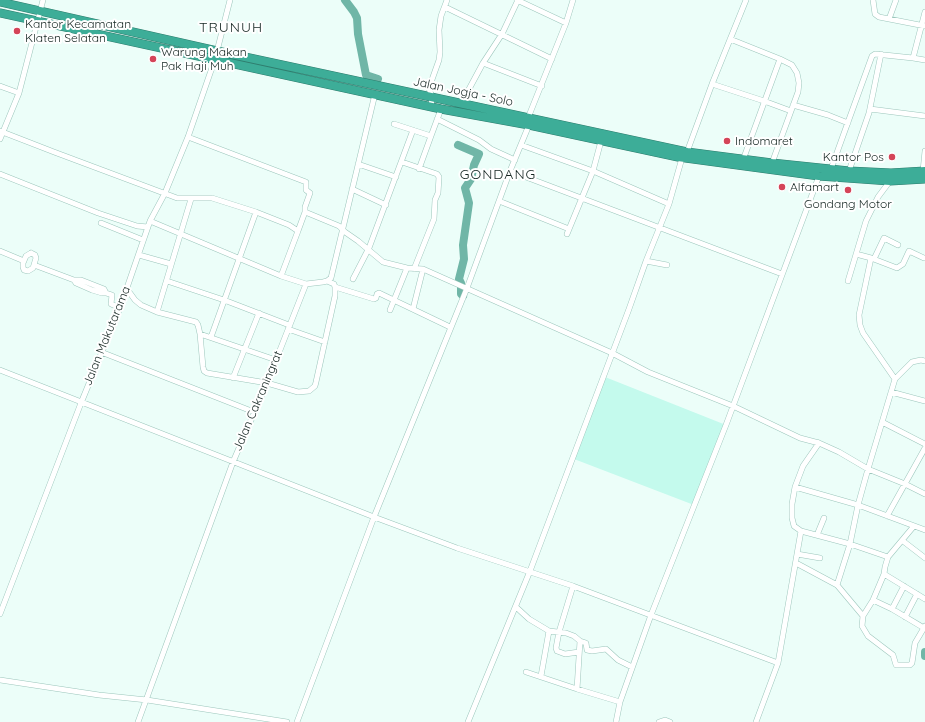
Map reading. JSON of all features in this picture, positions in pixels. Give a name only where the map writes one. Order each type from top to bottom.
[{"type":"highway","name":"Jalan Jogja - Solo","points":[[0,2],[40,10],[375,94],[441,108],[528,121],[684,155],[849,171],[924,174]]},
{"type":"highway","name":"Jalan Jogja - Solo","points":[[0,12],[38,21],[461,104],[601,141],[819,176],[890,181],[924,174]]},
{"type":"street","points":[[0,139],[1,131],[19,93],[43,0]]},
{"type":"street","name":"Jalan Makutarama","points":[[0,614],[101,352],[120,308],[150,221],[164,193],[188,137],[216,55],[230,0]]},
{"type":"street","points":[[431,106],[432,98],[429,88],[439,60],[439,30],[441,16],[447,0]]},
{"type":"street","points":[[461,104],[483,63],[502,34],[517,0],[566,23]]},
{"type":"street","points":[[297,722],[374,517],[467,288],[514,160],[521,145],[528,121],[566,23],[573,0]]},
{"type":"street","points":[[468,722],[530,571],[646,261],[669,204],[684,155],[746,0]]},
{"type":"street","points":[[873,0],[875,14],[889,19],[923,26]]},
{"type":"street","points":[[889,19],[896,0]]},
{"type":"street","points":[[444,8],[502,34],[552,59]]},
{"type":"street","points":[[913,58],[923,26],[925,12]]},
{"type":"street","points":[[730,40],[780,59],[792,65],[797,73],[799,83],[798,92],[772,163]]},
{"type":"street","points":[[831,169],[869,62],[875,54],[925,60]]},
{"type":"street","points":[[849,171],[870,109],[881,54]]},
{"type":"street","points":[[743,160],[780,59]]},
{"type":"street","points":[[483,63],[542,86]]},
{"type":"street","points":[[712,84],[791,111]]},
{"type":"street","points":[[0,86],[19,93]]},
{"type":"street","points":[[328,281],[331,278],[334,267],[375,94]]},
{"type":"street","points":[[793,105],[828,115],[848,123]]},
{"type":"street","points":[[419,169],[441,108]]},
{"type":"street","points":[[870,109],[925,116]]},
{"type":"street","points":[[437,119],[479,140],[491,150],[514,160]]},
{"type":"street","points":[[394,124],[431,136]]},
{"type":"street","points":[[353,279],[368,250],[413,130]]},
{"type":"street","points":[[1,131],[177,198],[212,198],[256,212],[289,225],[298,231]]},
{"type":"street","points":[[188,137],[306,182],[306,190],[310,194],[305,207],[305,212],[281,276]]},
{"type":"street","points":[[499,201],[568,231],[593,171],[601,141]]},
{"type":"street","points":[[521,145],[593,171],[669,204]]},
{"type":"street","points":[[924,174],[925,151]]},
{"type":"street","points":[[402,162],[437,174],[439,177],[433,222],[414,269]]},
{"type":"street","points":[[358,164],[396,177]]},
{"type":"street","points":[[510,172],[782,274]]},
{"type":"street","points":[[0,174],[137,226],[148,227]]},
{"type":"street","points":[[616,722],[620,702],[651,615],[733,406],[819,176]]},
{"type":"street","points":[[848,281],[871,210],[878,197],[890,181]]},
{"type":"street","points":[[352,189],[386,205]]},
{"type":"street","points":[[156,312],[167,281],[191,199]]},
{"type":"street","points":[[211,337],[256,212]]},
{"type":"street","points":[[305,212],[340,226],[342,230],[383,262],[407,268],[424,269],[612,353],[648,372],[733,406],[800,438],[819,443],[839,452],[868,469],[925,494]]},
{"type":"street","points":[[150,221],[281,276],[306,284],[328,281],[334,284],[335,287],[374,298],[376,298],[377,294],[379,293],[450,327]]},
{"type":"street","points":[[101,223],[143,240]]},
{"type":"street","points":[[895,379],[863,333],[860,325],[859,314],[872,258],[884,238],[898,245]]},
{"type":"street","points":[[0,251],[24,261]]},
{"type":"street","points":[[856,254],[872,258],[897,268],[903,264],[909,251],[924,258]]},
{"type":"street","points":[[29,254],[33,254],[36,258],[34,265],[30,270],[24,270],[24,261],[29,254]]},
{"type":"street","points":[[138,255],[171,264]]},
{"type":"street","points":[[646,261],[667,265]]},
{"type":"street","points":[[34,265],[74,280],[81,280],[93,288],[104,289],[106,293],[112,295],[111,304],[120,308]]},
{"type":"street","points":[[390,310],[407,268]]},
{"type":"street","points":[[413,309],[424,269]]},
{"type":"street","points":[[167,281],[259,313],[325,342]]},
{"type":"street","name":"Jalan Cakraningrat","points":[[138,722],[233,462],[267,383],[306,284]]},
{"type":"street","points":[[127,289],[135,300],[141,305],[156,312],[196,322],[200,334],[204,371],[207,374],[267,383],[298,392],[309,391],[315,386],[335,296],[335,287]]},
{"type":"street","points":[[233,378],[259,313]]},
{"type":"street","points":[[200,334],[276,360]]},
{"type":"street","points":[[101,352],[254,412]]},
{"type":"street","points":[[837,585],[850,544],[858,505],[868,469],[895,379],[912,362],[921,360],[925,361]]},
{"type":"street","points":[[0,370],[374,517],[457,548],[573,586],[778,663]]},
{"type":"street","points":[[891,392],[925,401]]},
{"type":"street","points":[[882,422],[925,444]]},
{"type":"street","points":[[819,443],[803,466],[795,487],[792,504],[792,518],[794,526],[801,531],[850,544],[888,557]]},
{"type":"street","points":[[887,516],[925,448]]},
{"type":"street","points":[[795,487],[858,505],[925,530]]},
{"type":"street","points":[[818,535],[824,518]]},
{"type":"street","points":[[873,600],[924,627],[915,643],[912,665],[896,665],[893,655],[868,636],[862,626],[863,616],[873,600],[884,574],[884,567],[888,557],[903,541],[914,526]]},
{"type":"street","points":[[756,722],[778,663],[801,531]]},
{"type":"street","points":[[903,541],[925,558]]},
{"type":"street","points":[[797,554],[820,558]]},
{"type":"street","points":[[796,563],[837,585],[863,616]]},
{"type":"street","points":[[884,574],[925,599]]},
{"type":"street","points":[[573,586],[559,632],[556,648],[557,651],[564,654],[579,652]]},
{"type":"street","points":[[892,609],[904,586]]},
{"type":"street","points":[[905,617],[917,594]]},
{"type":"street","points":[[516,607],[529,619],[549,631],[574,636],[580,641],[586,643],[587,650],[606,650],[618,660],[632,667]]},
{"type":"street","points":[[541,676],[549,631]]},
{"type":"street","points":[[577,689],[580,641]]},
{"type":"street","points":[[526,672],[620,702]]},
{"type":"street","points":[[0,680],[98,695],[147,700],[287,722]]},
{"type":"street","points":[[659,722],[665,720],[670,722]]},
{"type":"shaded area","points":[[605,377],[726,425],[694,505],[574,459]]},
{"type":"waterway","points":[[345,0],[357,18],[358,34],[366,75],[378,79]]},
{"type":"waterway","points":[[458,145],[479,154],[474,165],[471,179],[465,188],[469,203],[463,245],[464,259],[459,279],[461,283],[461,294],[463,296]]},
{"type":"place","name":"Kantor Kecamatan Klaten Selatan","points":[[17,31]]},
{"type":"place","name":"Warung Makan Pak Haji Muh","points":[[153,59]]},
{"type":"place","name":"Indomaret","points":[[727,141]]},
{"type":"place","name":"Kantor Pos","points":[[892,157]]},
{"type":"place","name":"Alfamart","points":[[782,187]]},
{"type":"place","name":"Gondang Motor","points":[[848,190]]},
{"type":"district","name":"TRUNUH","points":[[231,28]]},
{"type":"district","name":"GONDANG","points":[[498,175]]}]
